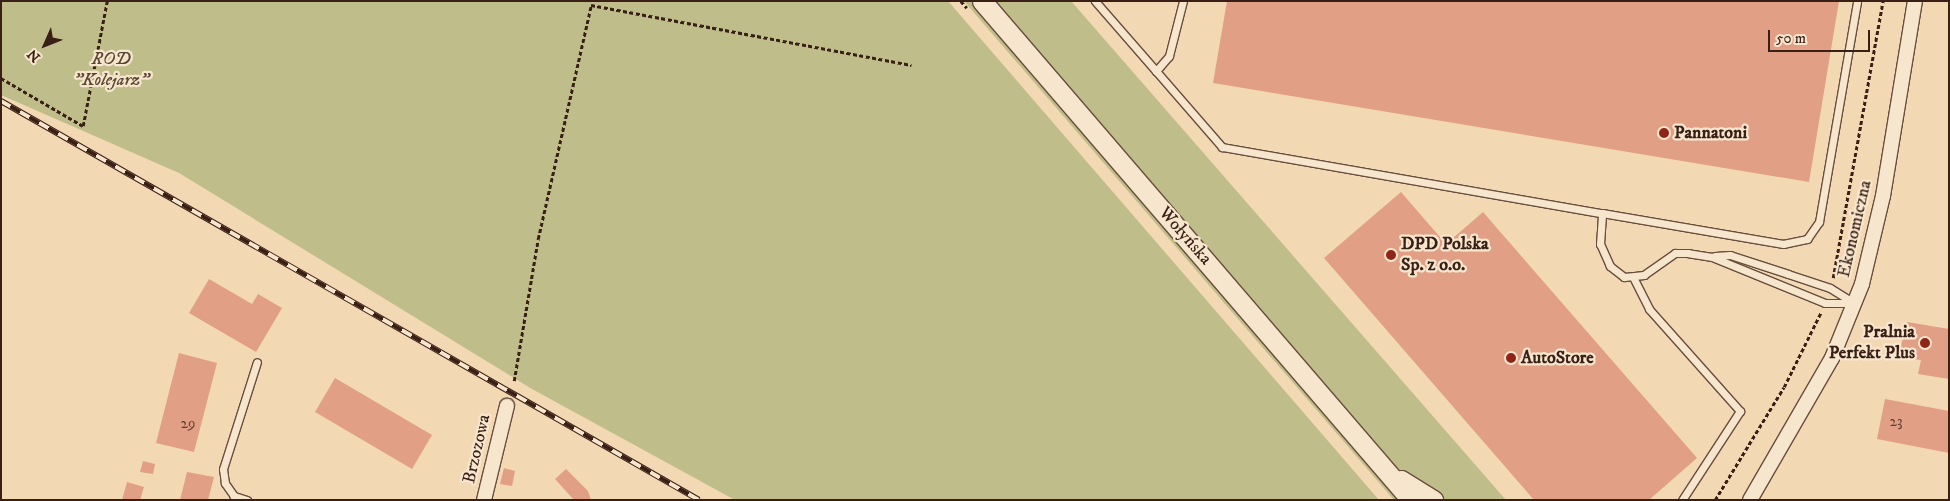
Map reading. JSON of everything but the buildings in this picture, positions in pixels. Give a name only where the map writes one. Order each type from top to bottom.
[{"type":"main road","name":"Wołyńska","points":[[982,1],[1411,500]]},
{"type":"main road","name":"Wołyńska","points":[[1387,471],[1433,500]]},
{"type":"street","name":"Ekonomiczna","points":[[1750,500],[1805,409],[1854,303],[1873,250],[1915,1]]},
{"type":"street","name":"Brzozowa","points":[[484,500],[507,406]]},
{"type":"lane","points":[[1095,1],[1214,138],[1235,153],[1783,244],[1807,239],[1819,222],[1857,1]]},
{"type":"lane","points":[[1156,71],[1169,56],[1183,1]]},
{"type":"lane","points":[[1602,214],[1601,253],[1617,273],[1634,279],[1649,309],[1740,411],[1682,500]]},
{"type":"lane","points":[[1634,279],[1675,253],[1712,257],[1730,255],[1830,288],[1854,303]]},
{"type":"lane","points":[[1712,257],[1825,303],[1854,303]]},
{"type":"lane","points":[[247,500],[234,496],[225,483],[223,470],[257,362]]},
{"type":"path","points":[[1,78],[83,126],[107,1]]},
{"type":"path","points":[[1830,288],[1884,1]]},
{"type":"path","points":[[514,381],[538,238],[592,3],[911,65]]},
{"type":"path","points":[[1715,500],[1784,387],[1825,303]]},
{"type":"green space","name":"ROD \"Kolejarz\"","points":[[1,1],[948,1],[1379,500],[735,500],[532,389],[179,173],[1,95]]},
{"type":"green space","points":[[964,1],[972,1],[1402,500],[1394,500]]},
{"type":"green space","points":[[995,1],[1071,1],[1506,500],[1439,500],[1397,472]]},
{"type":"railway","points":[[1,101],[699,500]]},
{"type":"place","name":"Pannatoni","points":[[1664,133]]},
{"type":"place","name":"DPD Polska Sp. z o.o.","points":[[1391,255]]},
{"type":"place","name":"Pralnia Perfekt Plus","points":[[1925,343]]},
{"type":"place","name":"AutoStore","points":[[1511,358]]}]
